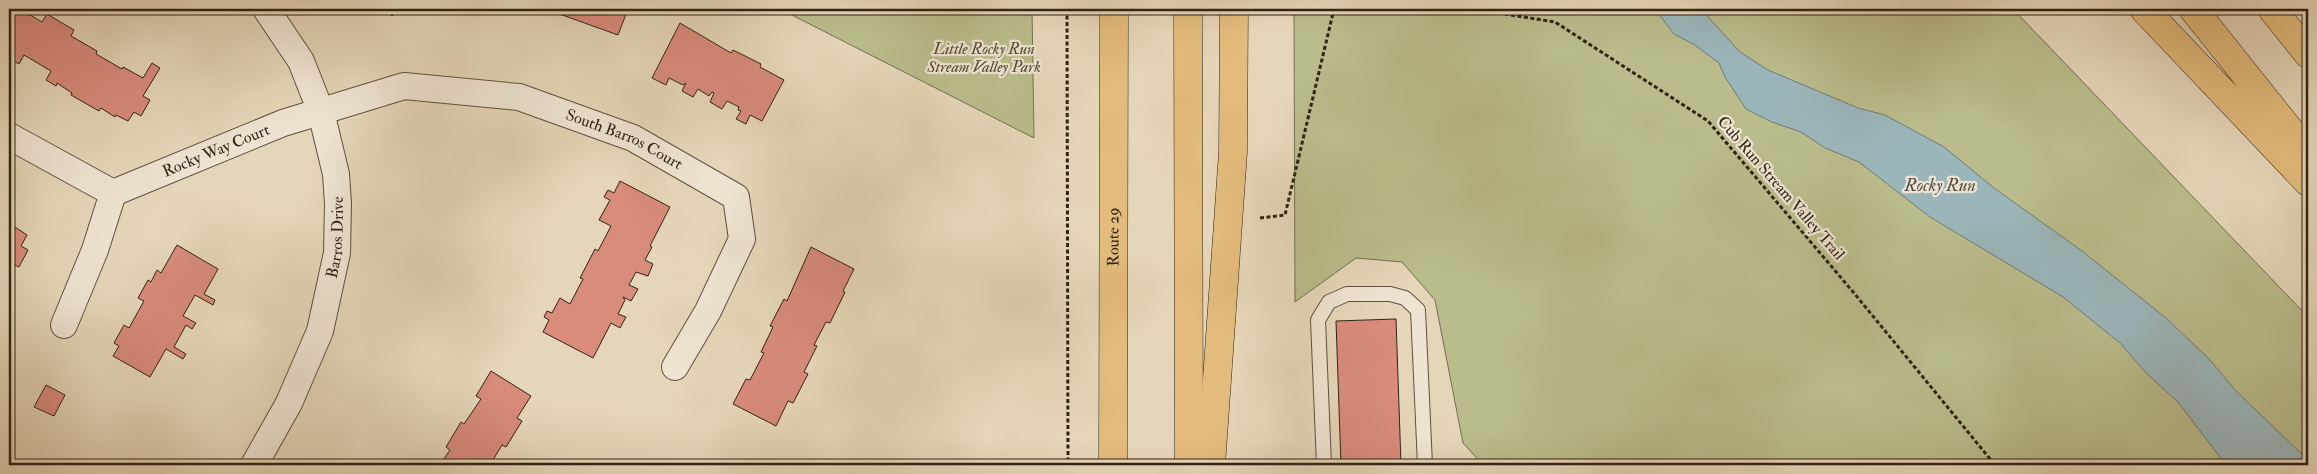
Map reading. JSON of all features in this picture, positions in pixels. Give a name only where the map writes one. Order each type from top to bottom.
[{"type":"main road","name":"Route 29","points":[[1113,465],[1114,9]]},
{"type":"main road","points":[[1188,9],[1188,465]]},
{"type":"main road","points":[[1211,465],[1233,152],[1234,9]]},
{"type":"main road","points":[[2144,9],[2308,182]]},
{"type":"main road","points":[[2193,9],[2308,153]]},
{"type":"main road","points":[[2272,9],[2308,54]]},
{"type":"street","name":"Barros Drive","points":[[254,465],[290,403],[320,331],[337,253],[338,204],[336,174],[321,112],[301,61],[266,9]]},
{"type":"street","name":"South Barros Court","points":[[321,112],[404,86],[519,97],[633,138],[736,197],[742,240],[708,311],[675,367]]},
{"type":"street","name":"Rocky Way Court","points":[[113,194],[282,123],[321,112]]},
{"type":"street","points":[[9,136],[113,194],[95,250],[64,325]]},
{"type":"lane","points":[[1324,465],[1318,320],[1328,302],[1347,294],[1390,294],[1405,298],[1418,310],[1425,465]]},
{"type":"path","points":[[1067,9],[1068,465]]},
{"type":"path","points":[[1252,218],[1285,215],[1334,9]]},
{"type":"path","name":"Cub Run Stream Valley Trail","points":[[1486,9],[1492,12],[1556,22],[1708,121],[1854,292],[1995,465]]},
{"type":"green space","name":"Little Rocky Run Stream Valley Park","points":[[780,9],[1032,9],[1034,138]]},
{"type":"green space","points":[[1294,9],[2013,9],[2308,317],[2308,465],[1483,465],[1463,443],[1435,300],[1402,262],[1356,258],[1295,302]]},
{"type":"water","name":"Rocky Run","points":[[1655,9],[1701,9],[1740,52],[1768,70],[1858,108],[1885,115],[1944,147],[1994,188],[2082,251],[2166,318],[2209,359],[2236,391],[2308,460],[2308,465],[2226,465],[2178,402],[2148,375],[2120,343],[2063,297],[1930,217],[1859,162],[1825,148],[1801,132],[1772,122],[1746,109],[1725,77],[1719,63],[1695,45],[1674,34]]},
{"type":"building","points":[[9,9],[20,9],[42,22],[47,14],[74,30],[71,36],[97,51],[96,54],[122,69],[123,67],[143,78],[152,63],[160,68],[143,96],[150,100],[141,116],[134,112],[128,121],[116,115],[115,117],[101,108],[99,111],[71,95],[72,93],[57,83],[56,86],[46,80],[51,71],[24,55],[19,64],[9,58]]},
{"type":"building","points":[[385,9],[399,9],[392,16]]},
{"type":"building","points":[[555,9],[628,9],[618,35],[554,12]]},
{"type":"building","points":[[680,23],[731,53],[733,50],[761,64],[760,67],[784,80],[762,121],[750,115],[746,124],[736,119],[741,111],[738,110],[739,107],[727,101],[722,109],[710,102],[714,93],[712,92],[709,96],[698,89],[693,97],[682,91],[686,83],[683,85],[669,78],[666,85],[652,78]]},
{"type":"building","points":[[620,181],[670,207],[645,260],[653,264],[648,276],[636,272],[629,285],[638,289],[631,301],[623,297],[625,300],[618,314],[626,317],[620,328],[611,323],[593,358],[543,332],[549,320],[544,317],[547,311],[552,313],[560,298],[570,304],[583,279],[580,278],[595,249],[598,251],[611,226],[599,220],[610,200],[604,197],[608,190],[614,193]]},
{"type":"building","points":[[9,223],[27,235],[21,246],[28,250],[19,267],[12,264],[9,269]]},
{"type":"building","points":[[177,245],[218,269],[204,294],[215,300],[213,305],[195,295],[183,316],[196,323],[192,329],[186,325],[174,347],[186,354],[183,359],[166,349],[150,377],[113,356],[119,346],[114,343],[124,325],[129,328],[144,301],[138,298],[148,280],[151,282],[157,270],[161,273]]},
{"type":"building","points":[[811,247],[854,269],[830,323],[826,322],[814,345],[817,346],[804,372],[808,374],[793,403],[788,401],[776,426],[733,404],[746,379],[750,380],[764,353],[761,352],[773,327],[770,326],[784,299],[787,301]]},
{"type":"building","points":[[1396,319],[1401,465],[1341,465],[1336,321]]},
{"type":"building","points":[[491,371],[531,396],[517,418],[522,421],[506,447],[502,445],[490,465],[440,465],[450,450],[446,447],[461,422],[464,424],[481,399],[476,396]]},
{"type":"building","points":[[46,385],[65,395],[54,416],[34,407]]},
{"type":"building","points":[[9,459],[19,465],[9,465]]}]
